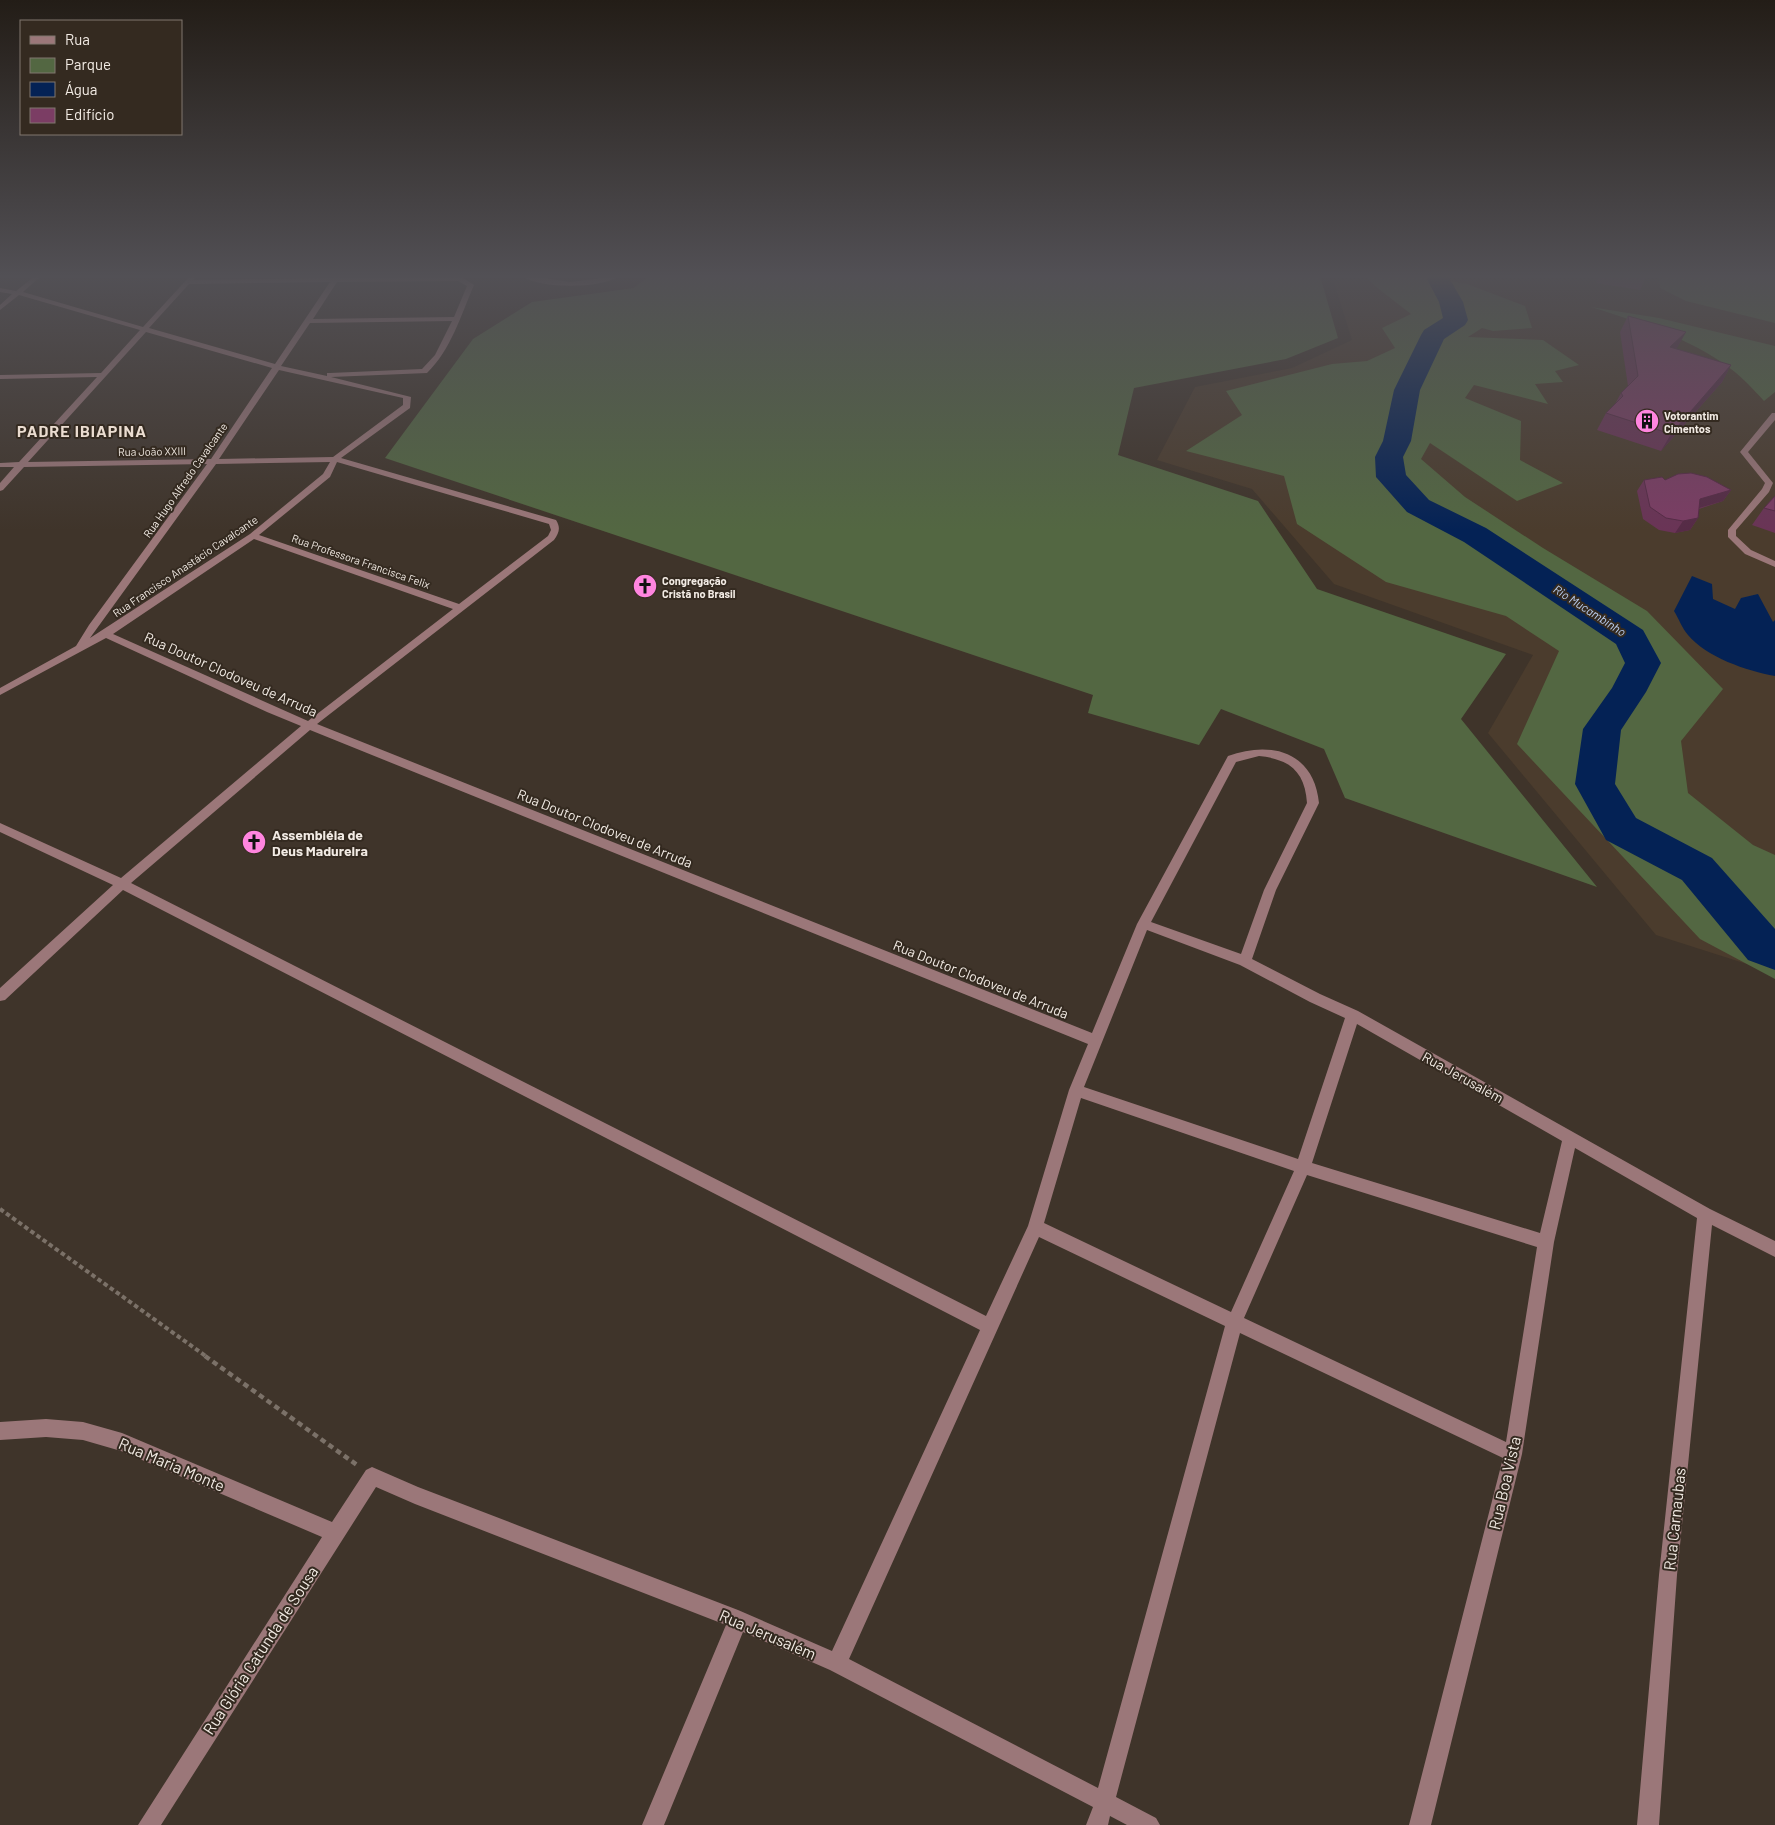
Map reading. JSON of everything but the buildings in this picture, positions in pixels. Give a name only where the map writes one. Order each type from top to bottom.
[{"type":"street","points":[[0,488],[113,361]]},
{"type":"street","points":[[257,361],[312,376],[424,371],[430,367],[433,361]]},
{"type":"street","name":"Rua Hugo Alfredo Cavalcante","points":[[82,646],[92,627],[212,462],[281,361]]},
{"type":"street","points":[[0,377],[100,375]]},
{"type":"street","name":"Rua Francisco Anastácio Cavalcante","points":[[0,692],[106,634],[253,536],[327,474],[335,459],[407,406],[408,397],[312,376]]},
{"type":"street","points":[[1775,415],[1744,452],[1769,483],[1766,490],[1732,530],[1732,537],[1748,552],[1775,564]]},
{"type":"street","name":"Rua João XXIII","points":[[0,465],[335,459],[553,522],[556,527],[555,533],[550,538],[461,608]]},
{"type":"street","name":"Rua Professora Francisca Felix","points":[[253,536],[461,608]]},
{"type":"street","points":[[0,996],[122,884],[309,725],[461,608]]},
{"type":"street","name":"Rua Doutor Clodoveu de Arruda","points":[[106,634],[271,710],[1096,1041]]},
{"type":"street","points":[[837,1663],[1035,1227],[1076,1090],[1144,924],[1232,759],[1240,755],[1267,751],[1293,762],[1308,778],[1314,792],[1313,803],[1270,890],[1245,961]]},
{"type":"street","points":[[0,827],[122,884],[991,1327]]},
{"type":"street","name":"Rua Jerusalém","points":[[1144,924],[1245,961],[1315,998],[1353,1015],[1705,1214],[1775,1249]]},
{"type":"street","points":[[1097,1825],[1234,1323],[1303,1167],[1353,1015]]},
{"type":"street","points":[[1076,1090],[1303,1167],[1546,1242]]},
{"type":"street","name":"Rua Boa Vista","points":[[1420,1825],[1513,1454],[1546,1242],[1570,1137]]},
{"type":"street","name":"Rua Carnaubas","points":[[1648,1825],[1668,1575],[1705,1214]]},
{"type":"street","points":[[1035,1227],[1513,1454]]},
{"type":"street","name":"Rua Maria Monte","points":[[0,1431],[46,1428],[83,1431],[122,1442],[336,1533]]},
{"type":"street","name":"Rua Jerusalém","points":[[372,1476],[738,1620],[837,1663],[1149,1825]]},
{"type":"street","name":"Rua Glória Catunda de Sousa","points":[[149,1825],[372,1476]]},
{"type":"street","points":[[653,1825],[738,1620]]},
{"type":"path","points":[[0,1209],[372,1476]]},
{"type":"shaded area","points":[[1307,361],[1775,361],[1775,973],[1656,935],[1488,733],[1533,655],[1334,584],[1252,489],[1157,460],[1195,387],[1292,368]]},
{"type":"green space","points":[[457,361],[1275,361],[1134,388],[1118,455],[1258,501],[1317,589],[1506,654],[1461,719],[1597,887],[1345,798],[1324,749],[1221,709],[1199,745],[1088,713],[1093,695],[385,458]]},
{"type":"green space","points":[[1365,361],[1573,361],[1579,365],[1555,371],[1563,382],[1535,384],[1548,404],[1474,385],[1465,398],[1521,421],[1520,460],[1563,483],[1517,501],[1430,443],[1421,459],[1465,497],[1543,548],[1647,611],[1723,689],[1681,741],[1688,793],[1753,845],[1775,855],[1775,979],[1700,939],[1517,744],[1559,651],[1506,616],[1386,582],[1297,524],[1284,476],[1186,451],[1242,415],[1226,391],[1332,364]]},
{"type":"green space","points":[[1719,361],[1775,361],[1775,392],[1764,401],[1735,373]]},
{"type":"water","points":[[1692,576],[1712,584],[1713,599],[1735,609],[1741,598],[1758,594],[1773,622],[1775,620],[1775,676],[1752,671],[1728,662],[1705,650],[1688,635],[1674,611]]},
{"type":"waterway","name":"Rio Mucambinho","points":[[1421,361],[1407,390],[1397,441],[1389,457],[1391,477],[1418,506],[1475,535],[1631,638],[1643,663],[1628,692],[1602,729],[1595,784],[1621,829],[1697,869],[1764,947],[1775,952]]},
{"type":"place","name":"Votorantim Cimentos","points":[[1647,421]]},
{"type":"place","name":"Congregação Cristã no Brasil","points":[[645,586]]},
{"type":"place","name":"Assembléia de Deus Madureira","points":[[254,842]]},
{"type":"district","name":"PADRE IBIAPINA","points":[[82,430]]}]
